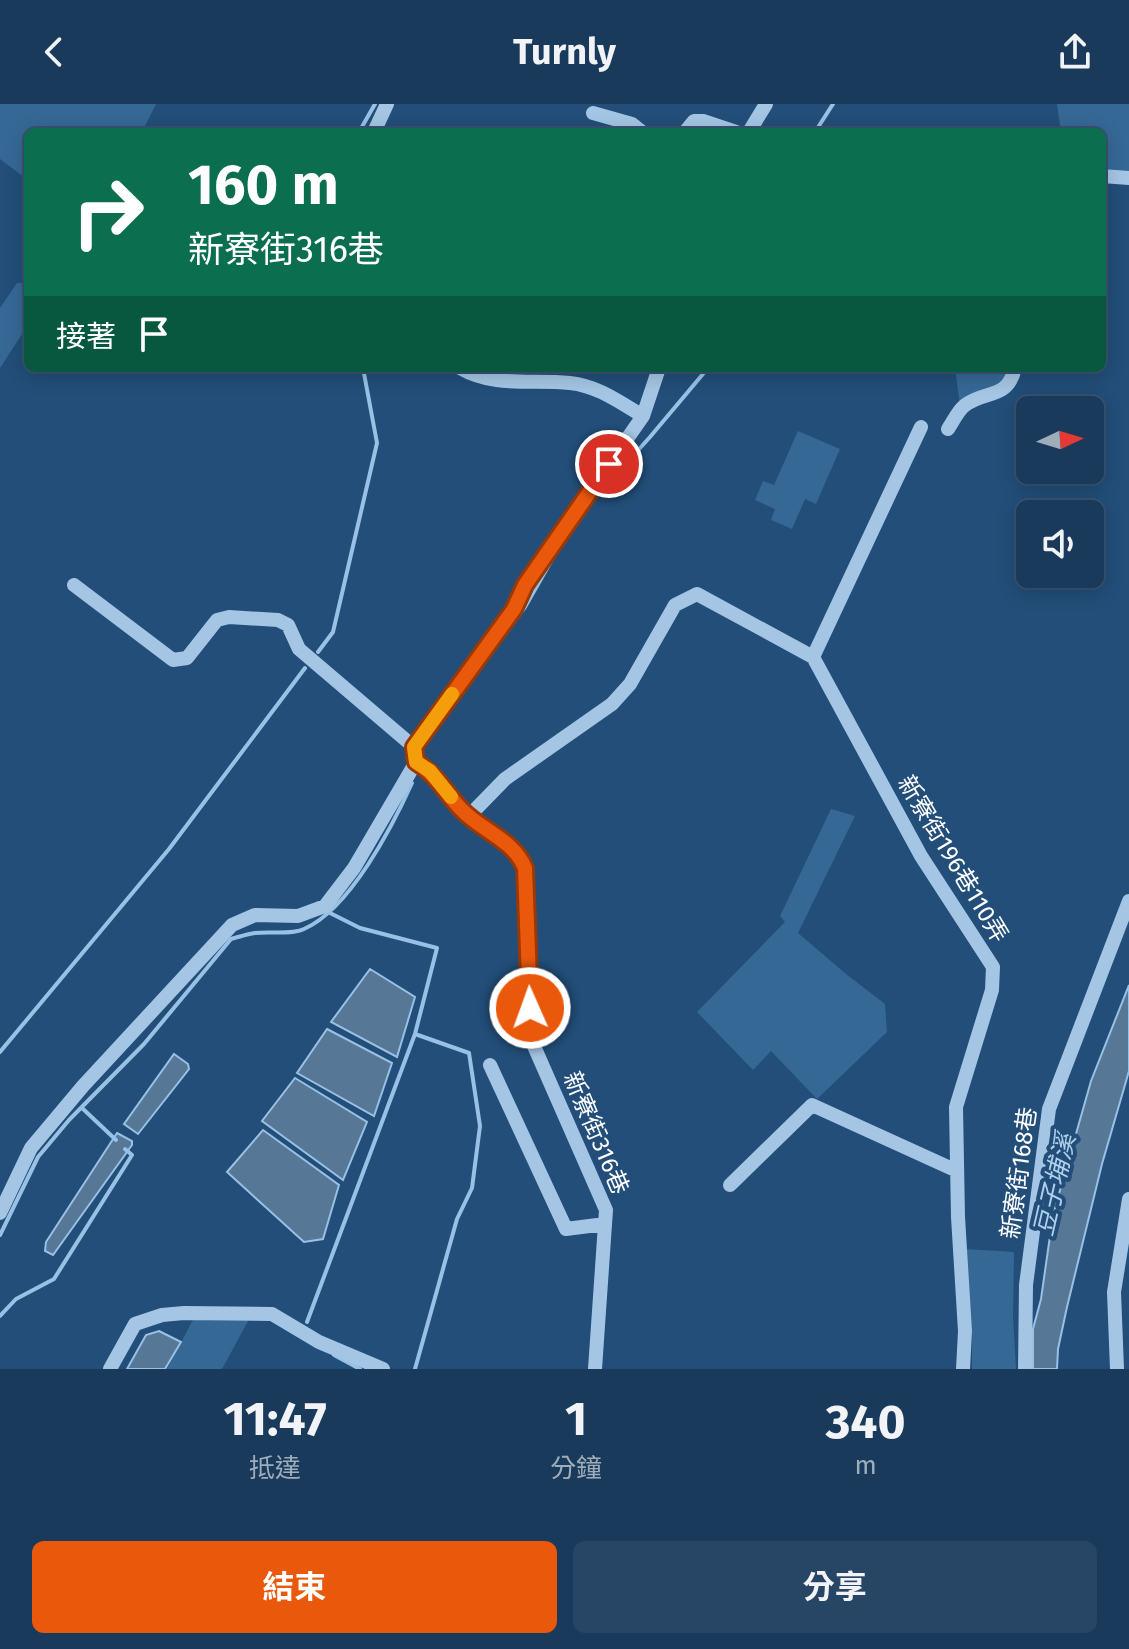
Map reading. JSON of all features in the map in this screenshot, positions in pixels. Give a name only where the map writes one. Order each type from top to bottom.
[{"type":"street","points":[[376,128],[387,104]]},
{"type":"street","points":[[751,128],[766,104]]},
{"type":"street","points":[[593,113],[637,128]]},
{"type":"street","points":[[688,128],[694,121],[703,121],[724,128]]},
{"type":"street","points":[[1106,176],[1129,178]]},
{"type":"street","points":[[470,372],[488,379],[569,383],[596,388],[643,416]]},
{"type":"street","points":[[0,1213],[31,1148],[83,1086],[232,925],[255,915],[298,916],[325,906],[354,868],[415,755],[514,609],[525,585],[643,416],[658,372]]},
{"type":"street","points":[[948,429],[963,407],[1000,391],[1012,382],[1014,372]]},
{"type":"street","points":[[469,816],[505,779],[612,704],[630,684],[675,605],[697,594],[813,657],[921,427]]},
{"type":"street","name":"新寮街316巷","points":[[74,585],[173,660],[187,658],[217,620],[229,617],[278,620],[288,625],[299,649],[415,755],[462,811],[519,853],[525,868],[530,1037],[606,1210],[595,1369]]},
{"type":"street","name":"新寮街196巷110弄","points":[[813,657],[921,856],[993,967],[992,990],[956,1107],[965,1331],[963,1369]]},
{"type":"street","name":"新寮街168巷","points":[[1025,1369],[1026,1285],[1049,1109],[1129,901]]},
{"type":"street","points":[[490,1065],[566,1229],[605,1224]]},
{"type":"street","points":[[730,1185],[812,1105],[957,1171]]},
{"type":"street","points":[[1117,1369],[1114,1292],[1129,1199]]},
{"type":"street","points":[[110,1369],[135,1324],[162,1315],[254,1312],[272,1314],[319,1342],[383,1369]]},
{"type":"shaded area","points":[[0,104],[156,104],[144,128],[24,128],[24,177],[0,159]]},
{"type":"shaded area","points":[[1057,104],[1129,104],[1129,174],[1106,174],[1106,128],[1060,128]]},
{"type":"shaded area","points":[[17,283],[24,283],[24,331],[0,368],[0,308]]},
{"type":"shaded area","points":[[956,372],[1014,372],[1011,380],[960,405]]},
{"type":"shaded area","points":[[798,431],[840,449],[816,504],[805,499],[792,529],[771,520],[775,509],[755,500],[763,481],[774,485]]},
{"type":"shaded area","points":[[831,809],[855,816],[798,933],[885,1004],[887,1032],[817,1099],[771,1051],[753,1070],[697,1012],[785,922],[780,916]]},
{"type":"shaded area","points":[[370,969],[415,997],[397,1057],[331,1022]]},
{"type":"shaded area","name":"豆子埔溪","points":[[1129,985],[1129,1071],[1102,1164],[1067,1307],[1057,1369],[1033,1369],[1033,1329],[1041,1299],[1053,1215],[1091,1081]]},
{"type":"shaded area","points":[[327,1029],[392,1063],[374,1116],[297,1073]]},
{"type":"shaded area","points":[[174,1054],[188,1064],[189,1069],[138,1134],[124,1124]]},
{"type":"shaded area","points":[[295,1078],[367,1122],[343,1180],[262,1121]]},
{"type":"shaded area","points":[[263,1130],[339,1185],[323,1239],[304,1242],[227,1172]]},
{"type":"shaded area","points":[[117,1133],[132,1141],[132,1145],[53,1255],[45,1251],[46,1242]]},
{"type":"shaded area","points":[[965,1249],[1014,1252],[1016,1369],[972,1369]]},
{"type":"shaded area","points":[[252,1314],[222,1369],[167,1369],[195,1316]]},
{"type":"shaded area","points":[[159,1331],[181,1342],[165,1369],[127,1369],[146,1335]]},
{"type":"waterway","points":[[361,128],[375,104]]},
{"type":"waterway","points":[[818,128],[833,104]]},
{"type":"waterway","points":[[318,652],[333,632],[377,443],[364,372]]},
{"type":"waterway","points":[[448,711],[525,607],[554,556],[593,500],[705,372]]},
{"type":"waterway","points":[[0,1052],[169,849],[305,668]]},
{"type":"waterway","points":[[0,1235],[38,1157],[69,1120],[144,1044],[231,939],[255,933],[299,931],[321,919],[353,886],[368,865],[412,783]]},
{"type":"waterway","points":[[328,912],[360,928],[437,948],[415,1034],[469,1053],[480,1126],[472,1188],[457,1219],[415,1369]]},
{"type":"waterway","points":[[307,1322],[415,1034]]},
{"type":"waterway","points":[[82,1108],[116,1140]]},
{"type":"waterway","points":[[0,1316],[16,1299],[54,1279],[132,1155],[125,1149]]},
{"type":"waterway","points":[[334,1355],[360,1369]]},
{"type":"slow traffic","points":[[451,797],[430,771],[416,762],[414,747],[452,694]]},
{"type":"route","points":[[530,1008],[525,868],[519,853],[462,811],[430,771],[416,762],[414,747],[514,609],[525,585],[609,464]]}]
